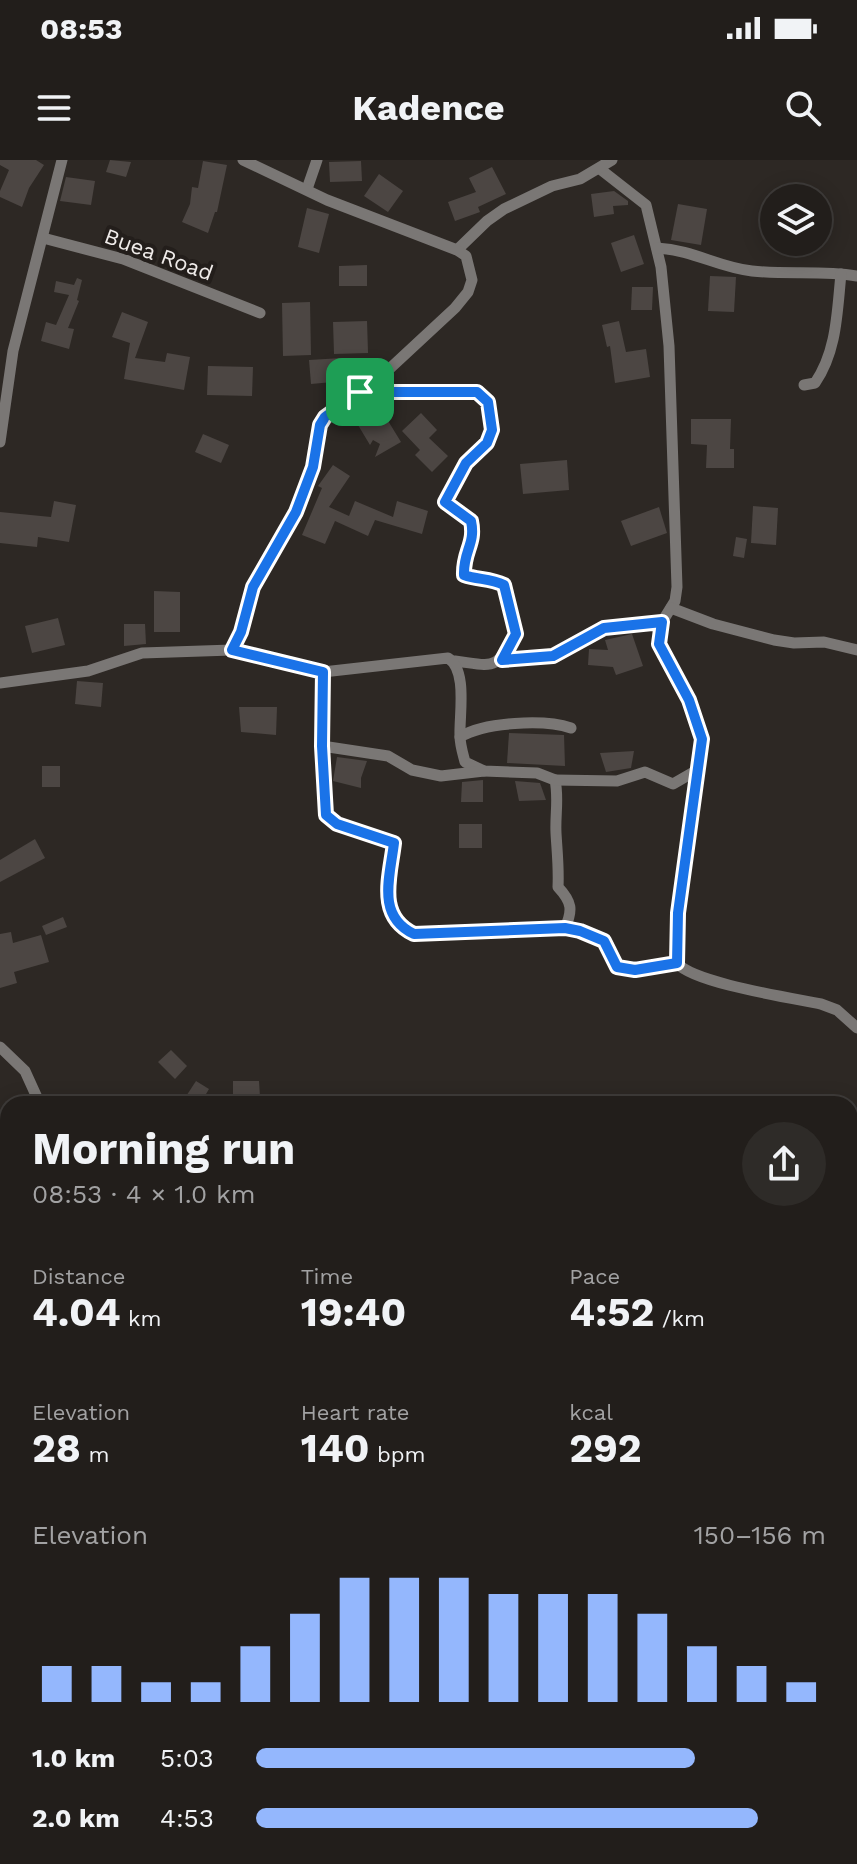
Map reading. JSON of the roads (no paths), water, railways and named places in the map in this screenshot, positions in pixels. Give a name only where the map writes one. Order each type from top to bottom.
[{"type":"street","points":[[0,442],[13,351],[62,160]]},
{"type":"street","points":[[232,650],[241,632],[253,587],[296,512],[313,467],[320,425],[325,417],[385,373],[455,308],[468,292],[472,280],[466,256],[457,250],[327,200],[243,160]]},
{"type":"street","points":[[307,189],[317,160]]},
{"type":"street","points":[[457,250],[504,209],[552,186],[570,183],[612,160]]},
{"type":"street","points":[[600,169],[646,205],[665,299],[670,361],[677,587],[671,608],[662,622],[659,644],[689,700],[702,739],[678,913],[677,963],[709,978],[829,1007],[857,1028]]},
{"type":"street","name":"Buea Road","points":[[43,238],[123,259],[260,313]]},
{"type":"street","points":[[657,248],[687,251],[724,266],[754,271],[857,276]]},
{"type":"street","points":[[804,385],[815,383],[826,367],[834,341],[841,274]]},
{"type":"street","points":[[360,392],[477,392],[488,402],[492,430],[487,443],[466,463],[445,502],[471,521],[474,534],[463,561],[464,575],[477,579],[491,578],[504,585],[516,634],[502,660]]},
{"type":"street","points":[[671,608],[713,624],[774,640],[824,642],[857,650]]},
{"type":"street","points":[[0,683],[88,671],[142,653],[232,650],[323,672],[441,657],[488,665],[502,660],[553,656],[604,628],[662,622]]},
{"type":"street","points":[[455,661],[462,709],[460,737],[465,762],[484,771]]},
{"type":"street","points":[[323,672],[322,746],[326,815],[337,824],[394,843],[387,903],[401,928],[414,934],[565,928],[604,941],[617,967],[626,970],[677,963]]},
{"type":"street","points":[[460,737],[472,730],[514,725],[558,724],[571,728]]},
{"type":"street","points":[[322,746],[388,756],[412,770],[441,776],[484,771],[537,773],[555,780],[617,781],[645,772],[673,784],[699,769]]},
{"type":"street","points":[[555,780],[558,794],[558,887],[570,900],[571,907],[565,928]]},
{"type":"street","points":[[0,1047],[25,1071],[36,1096]]}]
